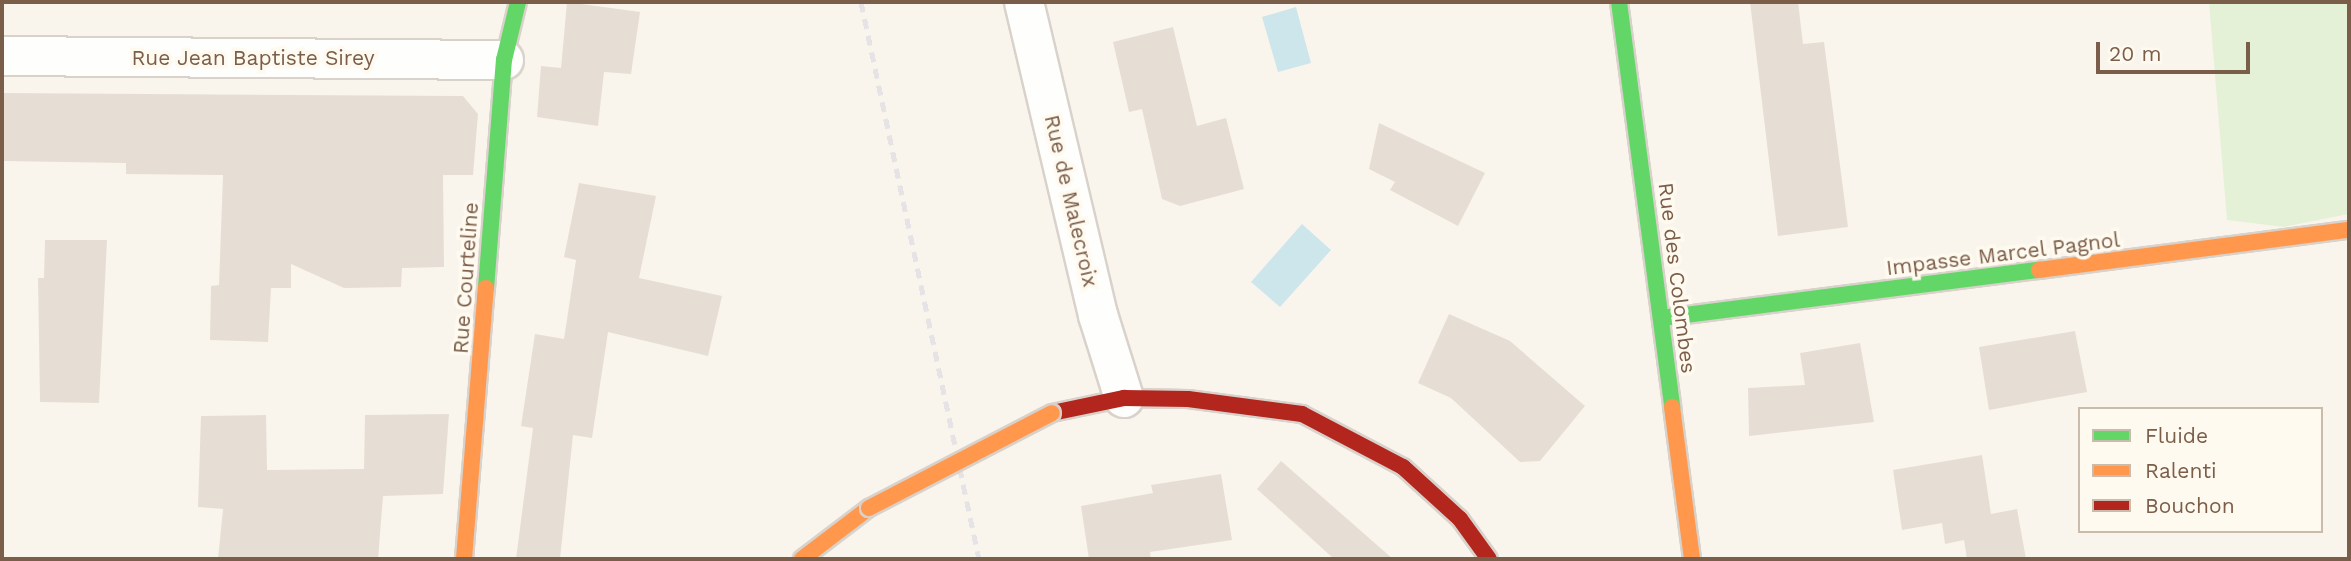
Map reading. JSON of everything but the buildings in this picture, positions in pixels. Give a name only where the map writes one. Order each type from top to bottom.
[{"type":"street","name":"Rue Courteline","points":[[464,559],[504,60],[518,2]]},
{"type":"street","name":"Rue de Malecroix","points":[[1024,2],[1098,315],[1124,398]]},
{"type":"street","name":"Rue des Colombes","points":[[1619,2],[1692,559]]},
{"type":"street","name":"Rue Jean Baptiste Sirey","points":[[2,56],[504,60]]},
{"type":"street","name":"Impasse Marcel Pagnol","points":[[1662,318],[2349,230]]},
{"type":"street","points":[[802,559],[869,508],[1052,413],[1124,398],[1188,399],[1302,414],[1402,467],[1460,519],[1489,559]]},
{"type":"green space","points":[[2209,2],[2349,2],[2349,214],[2284,227],[2227,220]]},
{"type":"water","points":[[1296,7],[1311,63],[1278,72],[1262,17]]},
{"type":"water","points":[[1302,224],[1331,250],[1280,307],[1251,282]]},
{"type":"railway","points":[[861,2],[979,559]]},
{"type":"traffic: fast","points":[[486,288],[504,60],[518,2]]},
{"type":"traffic: fast","points":[[1619,2],[1672,407]]},
{"type":"traffic: fast","points":[[1662,318],[2039,270]]},
{"type":"traffic: slow","points":[[2039,270],[2349,230]]},
{"type":"traffic: slow","points":[[464,559],[486,288]]},
{"type":"traffic: slow","points":[[1672,407],[1692,559]]},
{"type":"traffic: slow","points":[[869,508],[1052,413]]},
{"type":"traffic: slow","points":[[802,559],[869,508]]},
{"type":"traffic: jam","points":[[1052,413],[1124,398],[1188,399],[1302,414],[1403,467],[1460,519],[1489,559]]}]
